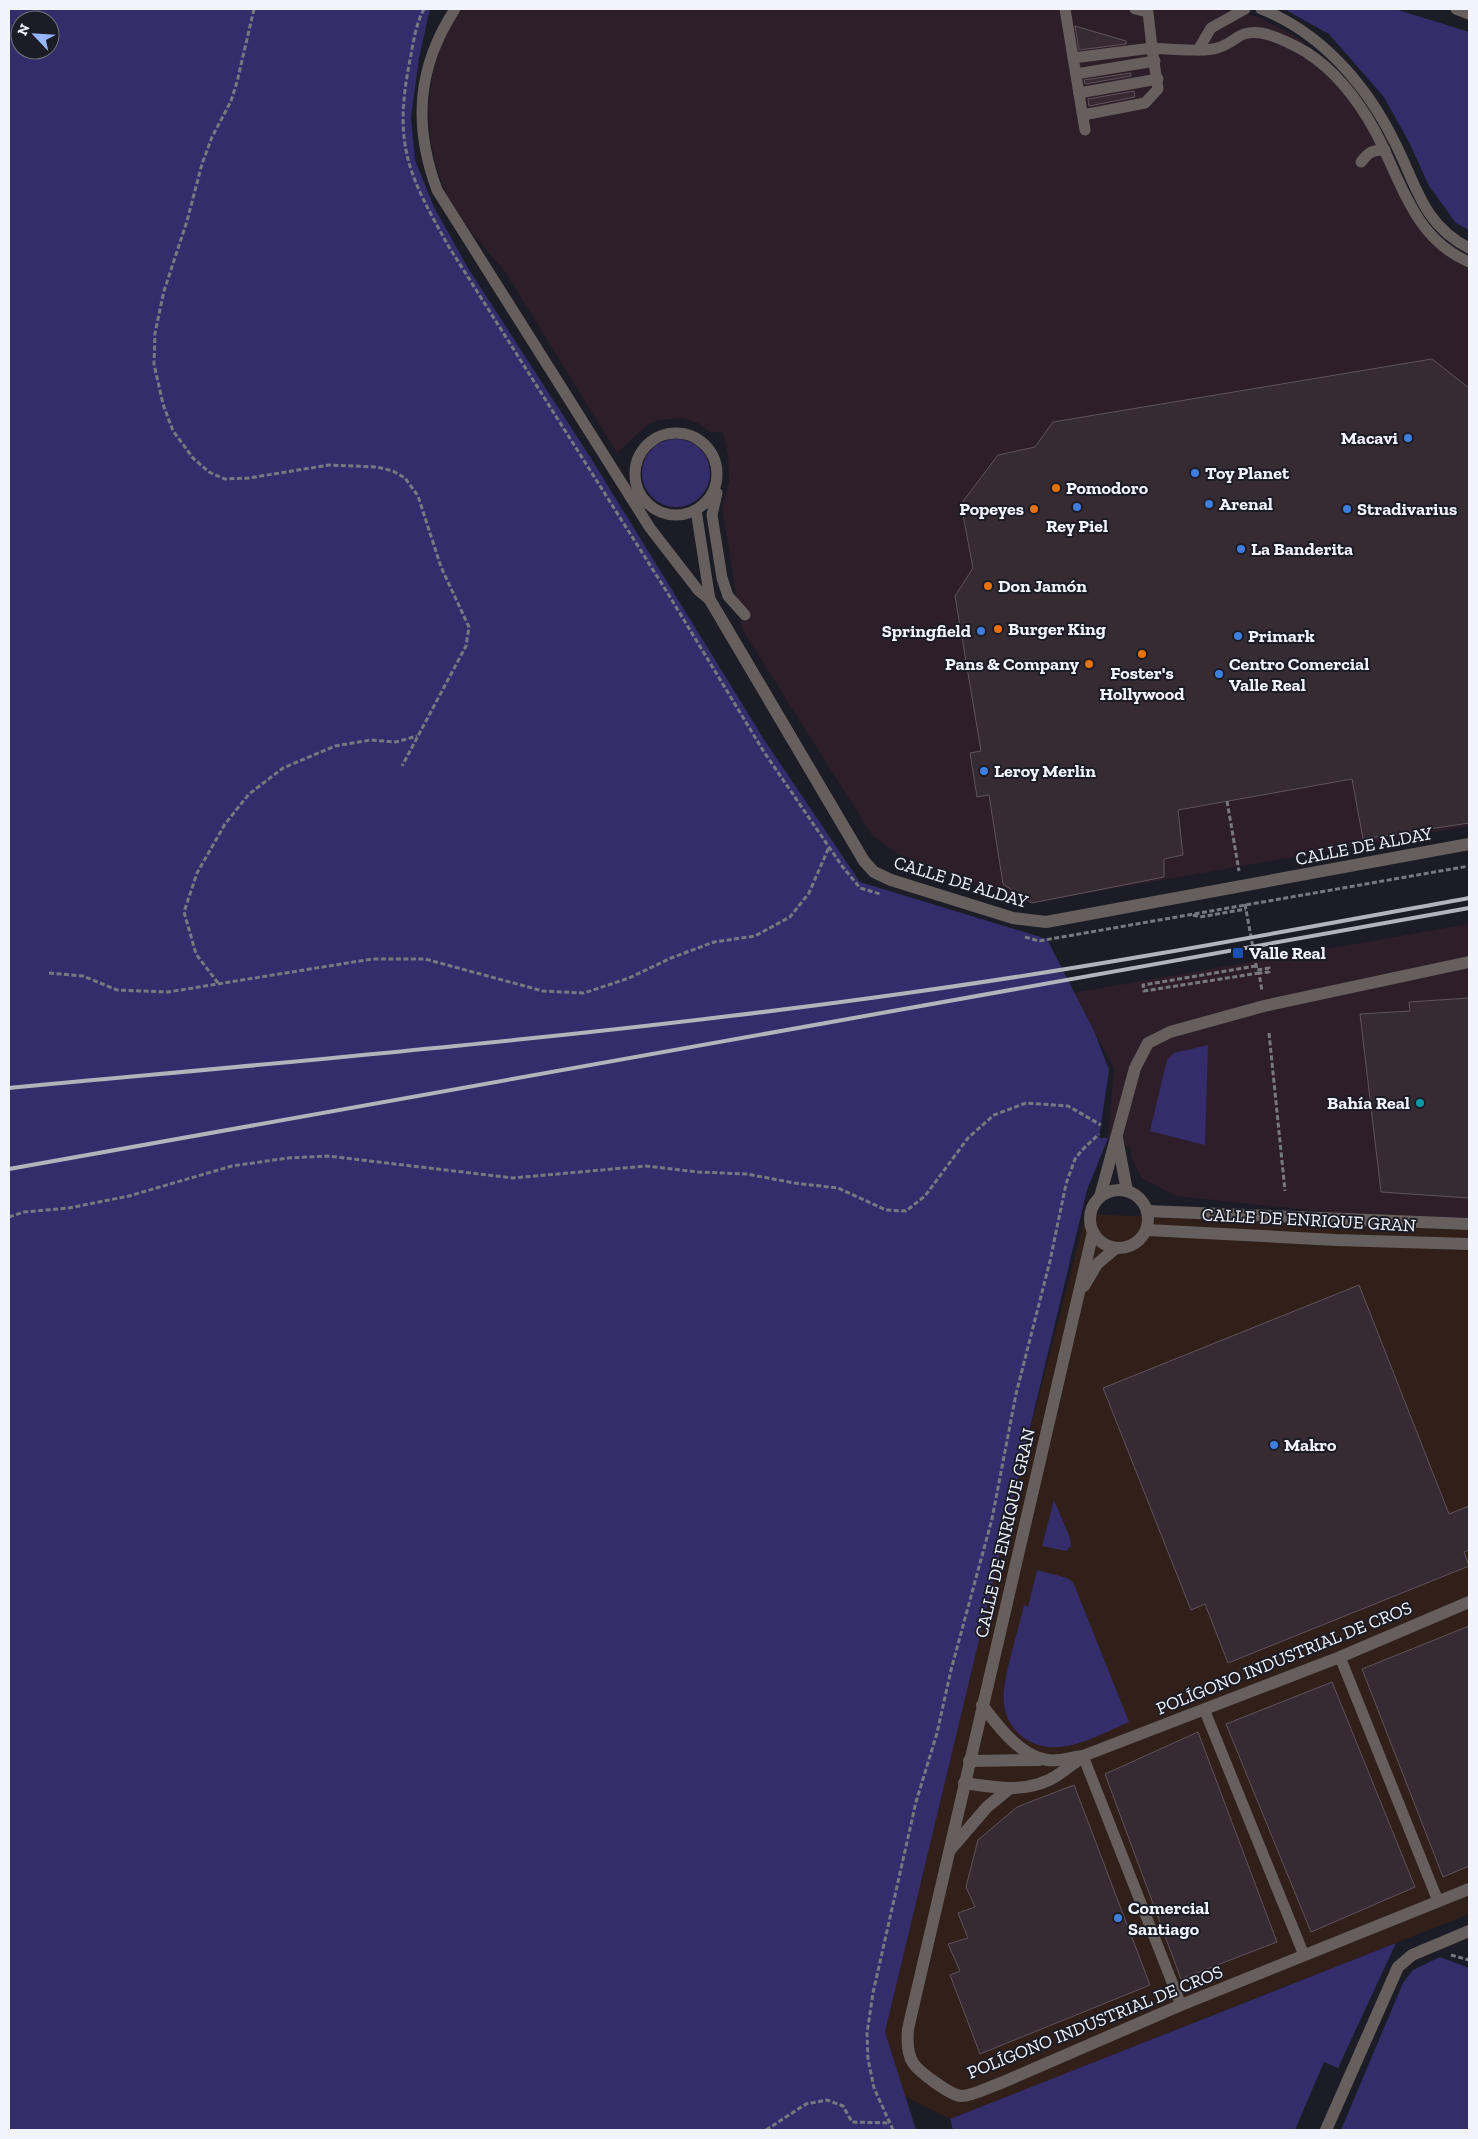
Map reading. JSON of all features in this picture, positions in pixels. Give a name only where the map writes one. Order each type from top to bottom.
[{"type":"street","name":"CALLE DE ALDAY","points":[[710,600],[864,861],[874,872],[892,880],[1013,918],[1046,922],[1469,844]]},
{"type":"street","points":[[1100,1197],[1135,1068],[1148,1043],[1159,1036],[1264,1006],[1469,962]]},
{"type":"street","points":[[1117,1138],[1128,1191]]},
{"type":"street","points":[[1118,1189],[1128,1191],[1136,1195],[1143,1202],[1147,1211],[1147,1230],[1142,1238],[1125,1248],[1106,1246],[1093,1232],[1090,1223],[1094,1204],[1100,1197],[1118,1189]]},
{"type":"street","name":"CALLE DE ENRIQUE GRAN","points":[[1147,1211],[1469,1224]]},
{"type":"street","name":"CALLE DE ENRIQUE GRAN","points":[[1147,1230],[1308,1239],[1469,1244]]},
{"type":"street","name":"CALLE DE ENRIQUE GRAN","points":[[964,1783],[1093,1232]]},
{"type":"street","name":"CALLE DE ENRIQUE GRAN","points":[[1080,1292],[1097,1264],[1116,1248]]},
{"type":"street","name":"POLÍGONO INDUSTRIAL DE CROS","points":[[1469,1602],[1340,1657],[1083,1756],[1050,1780],[1031,1787],[1010,1789],[964,1783],[908,2029],[907,2043],[913,2063],[938,2084],[960,2096],[975,2092],[1001,2083],[1181,2005],[1469,1889]]},
{"type":"street","points":[[982,1705],[1007,1737],[1027,1751],[1046,1760]]},
{"type":"street","name":"POLÍGONO INDUSTRIAL DE CROS","points":[[969,1761],[1046,1760],[1083,1756]]},
{"type":"street","name":"POLÍGONO INDUSTRIAL DE CROS","points":[[948,1852],[987,1807],[1010,1789]]},
{"type":"street","points":[[1326,2130],[1398,1967],[1412,1955],[1469,1931]]},
{"type":"lane","points":[[455,9],[436,44],[424,86],[423,142],[434,182],[454,220],[488,268],[650,528],[698,590],[710,600]]},
{"type":"lane","points":[[1065,9],[1086,130]]},
{"type":"lane","points":[[1083,115],[1145,103],[1158,89],[1148,12],[1135,9]]},
{"type":"lane","points":[[1198,50],[1211,28],[1244,9]]},
{"type":"lane","points":[[1260,9],[1309,35],[1348,71],[1386,126],[1423,206],[1438,226],[1469,248]]},
{"type":"lane","points":[[1456,9],[1469,14]]},
{"type":"lane","points":[[1073,58],[1152,48],[1214,49],[1232,41],[1242,33],[1252,32],[1268,34],[1286,41],[1316,59],[1341,81],[1370,122],[1406,199],[1422,226],[1446,249],[1469,262]]},
{"type":"lane","points":[[1076,74],[1155,61]]},
{"type":"lane","points":[[1079,93],[1158,79]]},
{"type":"lane","points":[[1361,162],[1368,153],[1374,150],[1384,150]]},
{"type":"lane","points":[[650,528],[636,480],[637,464],[640,456],[650,443],[665,435],[673,433],[690,435],[704,444],[716,462],[719,489],[712,515],[722,578],[728,596],[745,615]]},
{"type":"lane","points":[[641,496],[651,506],[663,513],[683,515],[696,510],[709,498],[716,485],[717,478]]},
{"type":"lane","points":[[696,510],[710,600]]},
{"type":"lane","points":[[1340,1657],[1438,1901]]},
{"type":"lane","points":[[1204,1709],[1304,1955]]},
{"type":"lane","points":[[1083,1756],[1181,2005]]},
{"type":"path","points":[[254,9],[237,82],[230,101],[212,136],[202,164],[187,221],[164,291],[155,340],[154,364],[162,404],[173,431],[193,458],[209,472],[225,479],[249,478],[328,465],[377,467],[393,471],[405,478],[418,496],[441,567],[469,627],[466,646],[402,766]]},
{"type":"path","points":[[423,10],[412,51],[402,109],[404,149],[418,190],[468,278],[672,600],[764,752],[842,866],[860,888],[885,895]]},
{"type":"path","points":[[218,983],[196,954],[184,912],[198,873],[225,824],[249,794],[283,768],[335,746],[371,740],[396,742],[418,736]]},
{"type":"path","points":[[49,973],[83,976],[116,990],[168,992],[372,958],[425,959],[543,990],[584,993],[629,978],[671,958],[714,942],[755,936],[790,917],[808,893],[830,846]]},
{"type":"path","points":[[1022,936],[1039,941],[1469,866]]},
{"type":"path","points":[[1192,915],[1200,917],[1246,909]]},
{"type":"path","points":[[1257,970],[1144,991],[1143,985],[1257,970]]},
{"type":"path","points":[[1257,970],[1264,999]]},
{"type":"path","points":[[1269,1033],[1285,1191]]},
{"type":"path","points":[[9,1217],[24,1212],[69,1208],[129,1196],[232,1166],[288,1158],[328,1156],[513,1178],[646,1166],[698,1172],[747,1174],[794,1183],[838,1188],[886,1210],[906,1211],[925,1196],[968,1138],[994,1115],[1026,1103],[1068,1106],[1101,1125],[1104,1130]]},
{"type":"path","points":[[894,2130],[874,2088],[868,2059],[867,2033],[873,1993],[916,1802],[937,1733],[951,1670],[992,1519],[1016,1394],[1046,1279],[1066,1184],[1075,1159],[1082,1150],[1099,1136],[1101,1125]]},
{"type":"path","points":[[766,2130],[806,2104],[827,2100],[843,2106],[852,2122],[890,2123]]},
{"type":"shaded area","points":[[9,9],[430,9],[419,58],[411,117],[415,160],[434,207],[468,268],[592,460],[765,741],[860,882],[1047,939],[1094,1031],[1109,1070],[1099,1138],[1108,1138],[1087,1190],[885,2032],[916,2130],[9,2130]]},
{"type":"shaded area","points":[[466,9],[1229,9],[1261,18],[1298,38],[1332,64],[1351,84],[1371,112],[1387,140],[1413,200],[1426,222],[1438,236],[1469,256],[1469,826],[1032,903],[898,854],[872,835],[742,629],[722,507],[729,482],[728,455],[723,432],[710,432],[698,423],[683,418],[658,420],[647,425],[617,453],[506,273],[471,232],[447,196],[431,144],[428,109],[433,72],[442,42],[455,15]]},
{"type":"shaded area","points":[[1284,9],[1395,9],[1469,32],[1469,230],[1456,223],[1429,186],[1410,144],[1384,97],[1329,34]]},
{"type":"shaded area","points":[[676,439],[689,442],[700,449],[707,460],[710,473],[707,486],[700,497],[689,504],[676,507],[663,504],[652,497],[645,486],[642,473],[645,460],[652,449],[663,442]]},
{"type":"shaded area","points":[[1469,924],[1469,1221],[1375,1217],[1176,1196],[1142,1178],[1132,1159],[1130,1147],[1108,1138],[1114,1068],[1073,993]]},
{"type":"shaded area","points":[[1208,1045],[1205,1145],[1150,1131],[1167,1060],[1174,1053]]},
{"type":"shaded area","points":[[1086,1214],[1469,1230],[1469,1914],[950,2119],[904,2096],[885,2032],[1015,1488]]},
{"type":"shaded area","points":[[1054,1500],[1070,1538],[1071,1546],[1066,1551],[1042,1546]]},
{"type":"shaded area","points":[[1037,1570],[1067,1578],[1073,1582],[1129,1722],[1077,1744],[1050,1747],[1037,1744],[1024,1738],[1016,1731],[1006,1713],[1005,1682],[1024,1605],[1028,1607]]},
{"type":"shaded area","points":[[1396,1943],[1338,2068],[1324,2062],[1295,2130],[953,2130],[950,2119]]},
{"type":"shaded area","points":[[1440,1957],[1469,1968],[1469,2130],[1341,2130],[1403,1983],[1413,1970]]},
{"type":"building","points":[[1075,26],[1126,41],[1126,44],[1079,50]]},
{"type":"building","points":[[1131,73],[1131,76],[1085,84],[1084,80]]},
{"type":"building","points":[[1134,91],[1135,97],[1089,106],[1088,99]]},
{"type":"building","name":"Centro Comercial Valle Real","points":[[1432,359],[1469,388],[1469,823],[1363,839],[1352,779],[1178,810],[1183,855],[1164,859],[1164,877],[1032,903],[1003,884],[989,795],[977,797],[970,753],[981,751],[955,596],[973,568],[961,504],[998,455],[1035,447],[1053,422]]},
{"type":"building","name":"Bahía Real","points":[[1469,998],[1469,1198],[1381,1192],[1360,1014],[1410,1011],[1409,1002]]},
{"type":"building","name":"Makro","points":[[1359,1285],[1449,1514],[1469,1506],[1469,1550],[1464,1552],[1469,1566],[1228,1663],[1205,1604],[1191,1610],[1103,1388]]},
{"type":"building","points":[[1469,1626],[1469,1866],[1443,1877],[1362,1669]]},
{"type":"building","points":[[1332,1682],[1415,1887],[1311,1932],[1226,1724]]},
{"type":"building","points":[[1198,1732],[1277,1942],[1181,1979],[1105,1774]]},
{"type":"building","points":[[1074,1785],[1150,1985],[980,2054],[950,1975],[960,1971],[948,1944],[968,1938],[958,1913],[975,1907],[966,1887],[978,1840],[1017,1807]]},
{"type":"railway","points":[[9,1088],[458,1046],[795,1008],[1048,972],[1469,898]]},
{"type":"railway","points":[[9,1169],[1469,908]]},
{"type":"place","name":"Macavi","points":[[1408,438]]},
{"type":"place","name":"Toy Planet","points":[[1195,473]]},
{"type":"place","name":"Pomodoro","points":[[1056,488]]},
{"type":"place","name":"Arenal","points":[[1209,504]]},
{"type":"place","name":"Rey Piel","points":[[1077,507]]},
{"type":"place","name":"Popeyes","points":[[1034,509]]},
{"type":"place","name":"Stradivarius","points":[[1347,509]]},
{"type":"place","name":"La Banderita","points":[[1241,549]]},
{"type":"place","name":"Don Jamón","points":[[988,586]]},
{"type":"place","name":"Burger King","points":[[998,629]]},
{"type":"place","name":"Springfield","points":[[981,631]]},
{"type":"place","name":"Primark","points":[[1238,636]]},
{"type":"place","name":"Foster's Hollywood","points":[[1142,654]]},
{"type":"place","name":"Pans & Company","points":[[1089,664]]},
{"type":"place","name":"Centro Comercial Valle Real","points":[[1219,674]]},
{"type":"place","name":"Leroy Merlin","points":[[984,771]]},
{"type":"place","name":"Valle Real","points":[[1238,953]]},
{"type":"place","name":"Bahía Real","points":[[1420,1103]]},
{"type":"place","name":"Makro","points":[[1274,1445]]},
{"type":"place","name":"Comercial Santiago","points":[[1118,1918]]}]
